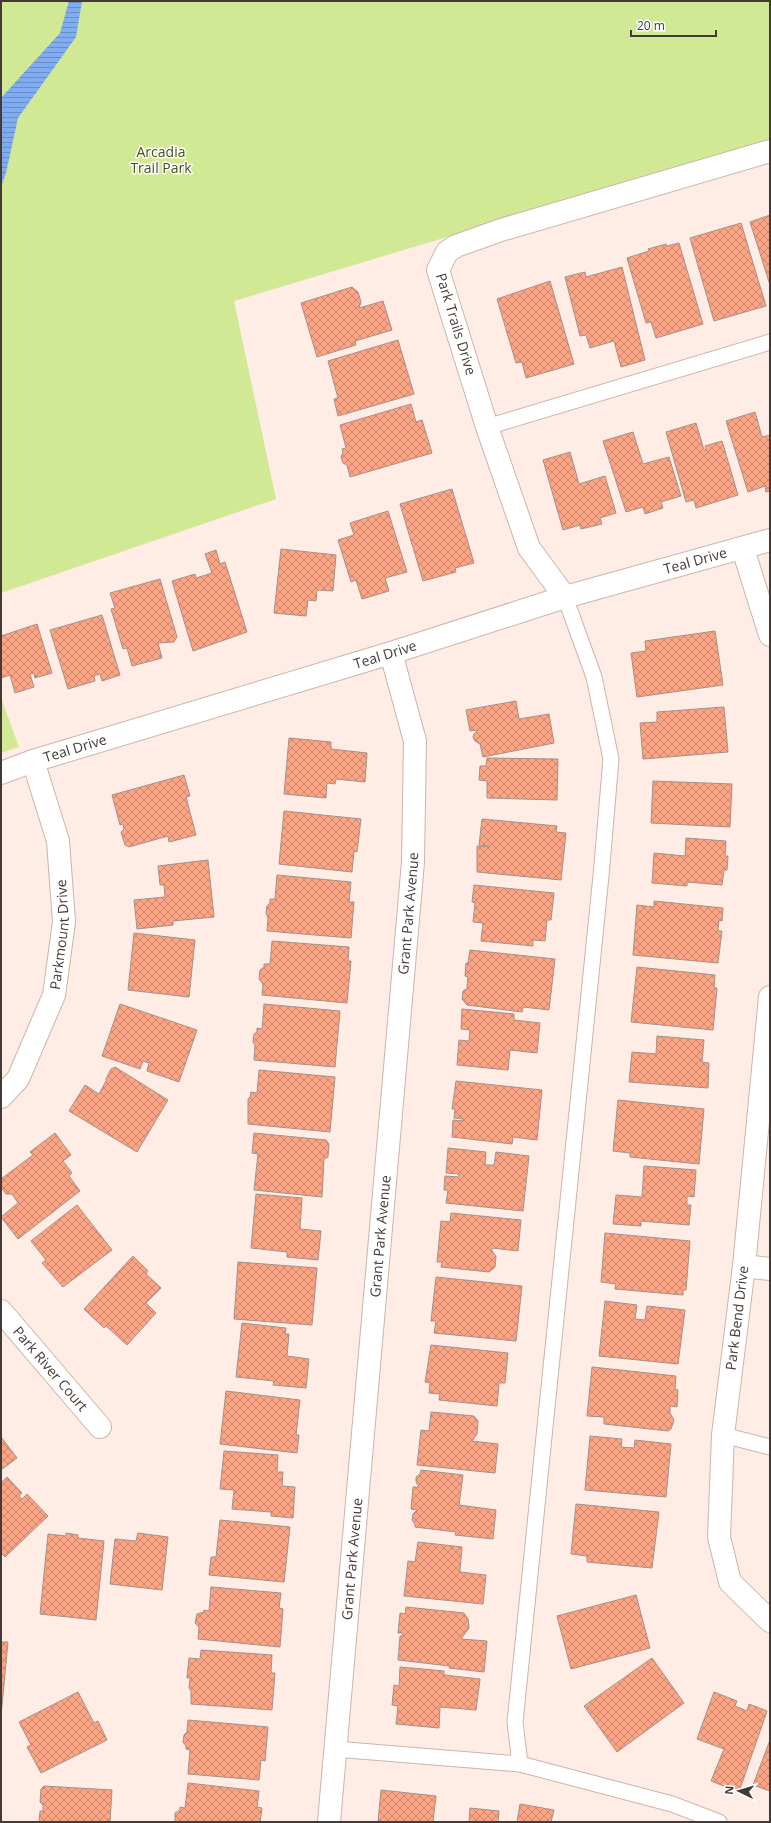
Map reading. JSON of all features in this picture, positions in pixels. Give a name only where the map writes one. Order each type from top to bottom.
[{"type":"street","name":"Park Trails Drive","points":[[565,596],[529,548],[487,427],[438,270],[447,252],[456,246],[501,230],[770,151]]},
{"type":"street","name":"Teal Drive","points":[[1,773],[33,761],[391,653],[565,596],[743,549],[770,540]]},
{"type":"street","points":[[743,549],[770,635]]},
{"type":"street","name":"Grant Park Avenue","points":[[329,1822],[413,862],[415,741],[391,653]]},
{"type":"street","name":"Parkmount Drive","points":[[1,1097],[18,1079],[54,995],[64,922],[58,841],[33,761]]},
{"type":"street","name":"Park Bend Drive","points":[[770,997],[766,1080],[723,1435],[719,1537],[730,1582],[770,1621]]},
{"type":"street","points":[[744,1266],[770,1269]]},
{"type":"street","name":"Park River Court","points":[[1,1311],[100,1427]]},
{"type":"lane","points":[[487,427],[770,342]]},
{"type":"lane","points":[[520,1764],[516,1722],[601,876],[611,759],[594,677],[565,596]]},
{"type":"lane","points":[[723,1435],[770,1447]]},
{"type":"lane","points":[[335,1749],[520,1764],[672,1804],[719,1822]]},
{"type":"green space","name":"Arcadia Trail Park","points":[[1,1],[770,1],[770,140],[234,301],[276,499],[1,593]]},
{"type":"green space","points":[[1,698],[19,747],[1,753]]},
{"type":"water","points":[[69,1],[82,1],[76,37],[18,118],[6,173],[1,187],[1,98],[60,33]]},
{"type":"building","points":[[770,215],[770,285],[750,222]]},
{"type":"building","points":[[741,223],[766,306],[714,321],[690,238]]},
{"type":"building","points":[[679,243],[703,324],[656,338],[651,322],[646,323],[627,258],[649,251],[648,249],[666,244],[667,246]]},
{"type":"building","points":[[622,267],[645,360],[621,367],[614,341],[590,348],[586,335],[580,336],[565,277],[585,272],[586,277]]},
{"type":"building","points":[[550,281],[574,364],[526,378],[522,362],[516,363],[497,299]]},
{"type":"building","points":[[352,287],[358,292],[361,302],[359,308],[383,301],[392,330],[355,341],[356,345],[317,357],[301,303]]},
{"type":"building","points":[[398,340],[414,394],[338,416],[334,399],[338,398],[328,361]]},
{"type":"building","points":[[411,404],[416,422],[422,420],[432,453],[350,477],[347,465],[343,463],[341,457],[343,452],[342,449],[346,448],[340,425]]},
{"type":"building","points":[[755,412],[762,437],[770,435],[770,491],[766,492],[765,486],[748,492],[726,421]]},
{"type":"building","points":[[696,423],[704,450],[706,450],[705,446],[722,441],[738,495],[696,508],[694,500],[686,502],[666,432]]},
{"type":"building","points":[[633,432],[643,464],[669,457],[681,496],[661,502],[663,508],[645,514],[643,507],[626,512],[603,441]]},
{"type":"building","points":[[570,452],[579,484],[605,476],[616,513],[600,518],[602,524],[581,529],[580,525],[563,530],[543,460]]},
{"type":"building","points":[[452,489],[474,563],[455,568],[456,572],[423,581],[400,504]]},
{"type":"building","points":[[388,511],[407,572],[385,578],[389,591],[362,599],[356,580],[351,582],[338,540],[354,535],[350,523]]},
{"type":"building","points":[[281,549],[336,555],[333,591],[317,590],[316,601],[308,600],[306,616],[274,613]]},
{"type":"building","points":[[216,550],[220,564],[225,562],[247,632],[193,651],[172,581],[195,574],[196,578],[212,573],[205,554]]},
{"type":"building","points":[[160,579],[177,637],[174,642],[158,643],[162,658],[132,666],[127,648],[123,649],[111,609],[115,608],[110,593]]},
{"type":"building","points":[[102,615],[120,675],[102,681],[100,674],[94,676],[95,681],[68,689],[50,630]]},
{"type":"building","points":[[37,624],[52,673],[35,678],[34,673],[30,674],[34,687],[15,693],[10,675],[1,678],[1,636]]},
{"type":"building","points":[[715,631],[723,685],[637,697],[631,653],[646,651],[645,641]]},
{"type":"building","points":[[516,701],[519,719],[549,714],[554,743],[483,757],[480,744],[475,741],[473,737],[478,730],[470,731],[466,710]]},
{"type":"building","points":[[724,707],[728,752],[643,759],[640,723],[657,722],[657,712]]},
{"type":"building","points":[[289,738],[331,742],[331,749],[367,753],[365,782],[336,779],[335,784],[327,783],[326,798],[284,794]]},
{"type":"building","points":[[487,758],[558,759],[557,800],[487,798],[487,781],[479,780],[480,766],[486,766]]},
{"type":"building","points":[[184,775],[190,796],[186,797],[196,835],[169,842],[168,836],[129,847],[125,845],[121,832],[124,829],[123,824],[120,825],[112,795]]},
{"type":"building","points":[[653,781],[732,784],[730,827],[651,823]]},
{"type":"building","points":[[284,811],[361,819],[357,852],[354,851],[352,872],[279,864]]},
{"type":"building","points":[[482,819],[557,826],[556,832],[566,833],[561,880],[477,872],[477,846],[489,847],[479,845]]},
{"type":"building","points":[[686,838],[726,841],[725,856],[728,856],[727,870],[724,870],[722,885],[687,882],[687,886],[652,883],[654,853],[685,856]]},
{"type":"building","points":[[208,860],[214,917],[173,921],[173,925],[137,929],[134,900],[165,897],[164,885],[160,885],[158,866]]},
{"type":"building","points":[[277,875],[351,882],[349,902],[354,902],[351,938],[267,931],[267,906],[270,903],[270,899],[275,899]]},
{"type":"building","points":[[474,885],[554,893],[551,920],[547,920],[545,941],[533,940],[533,946],[481,941],[483,923],[473,922],[475,903],[472,902]]},
{"type":"building","points":[[654,901],[723,908],[722,921],[719,920],[718,931],[722,931],[718,963],[633,955],[637,905],[654,907]]},
{"type":"building","points":[[134,933],[195,940],[189,997],[128,990]]},
{"type":"building","points":[[272,941],[349,947],[348,961],[351,961],[347,1003],[262,995],[263,984],[259,979],[260,970],[264,967],[264,964],[270,964]]},
{"type":"building","points":[[470,950],[555,959],[549,1010],[523,1007],[522,1012],[467,1005],[462,999],[463,991],[468,988],[468,977],[465,976],[466,963],[468,963]]},
{"type":"building","points":[[637,967],[715,975],[714,988],[717,988],[713,1030],[631,1022]]},
{"type":"building","points":[[120,1004],[197,1030],[179,1082],[147,1071],[149,1063],[143,1061],[140,1069],[102,1056]]},
{"type":"building","points":[[264,1004],[340,1011],[335,1067],[254,1060],[254,1034],[257,1032],[257,1028],[262,1029]]},
{"type":"building","points":[[462,1009],[514,1014],[514,1020],[540,1023],[537,1053],[510,1050],[508,1070],[457,1065],[459,1040],[469,1041],[470,1030],[461,1029]]},
{"type":"building","points":[[657,1036],[704,1040],[702,1062],[709,1063],[708,1088],[629,1082],[632,1052],[656,1054]]},
{"type":"building","points":[[115,1067],[168,1100],[137,1152],[69,1111],[85,1085],[99,1094],[111,1069]]},
{"type":"building","points":[[259,1070],[335,1077],[330,1132],[248,1124],[248,1099],[251,1092],[257,1093]]},
{"type":"building","points":[[456,1081],[542,1090],[537,1140],[513,1137],[512,1144],[452,1137],[453,1120],[463,1121],[463,1119],[454,1118],[455,1109],[452,1109]]},
{"type":"building","points":[[618,1100],[704,1109],[699,1164],[630,1157],[630,1153],[613,1151]]},
{"type":"building","points":[[55,1133],[71,1155],[63,1161],[72,1173],[69,1176],[80,1191],[18,1239],[1,1217],[18,1203],[12,1194],[6,1194],[1,1187],[1,1179],[33,1155],[30,1152]]},
{"type":"building","points":[[254,1133],[326,1140],[329,1144],[328,1157],[324,1159],[322,1197],[254,1190],[258,1154],[252,1153]]},
{"type":"building","points":[[448,1148],[486,1152],[485,1165],[494,1165],[496,1152],[529,1156],[523,1211],[446,1203],[448,1190],[444,1190],[445,1176],[458,1177],[459,1174],[446,1173]]},
{"type":"building","points":[[644,1166],[696,1170],[694,1197],[687,1196],[687,1205],[691,1205],[689,1225],[641,1221],[641,1226],[613,1224],[616,1195],[642,1197]]},
{"type":"building","points":[[256,1194],[302,1198],[300,1229],[321,1231],[318,1260],[287,1257],[287,1252],[251,1248]]},
{"type":"building","points":[[77,1205],[112,1250],[63,1287],[42,1263],[46,1260],[31,1241]]},
{"type":"building","points":[[451,1213],[521,1220],[518,1251],[492,1248],[492,1251],[496,1256],[495,1267],[489,1272],[441,1267],[442,1262],[437,1262],[441,1221],[450,1222]]},
{"type":"building","points":[[605,1233],[690,1241],[686,1290],[683,1290],[683,1295],[615,1289],[616,1284],[601,1282]]},
{"type":"building","points":[[133,1256],[148,1271],[146,1274],[161,1288],[146,1303],[156,1313],[127,1345],[106,1326],[104,1328],[84,1309]]},
{"type":"building","points":[[238,1262],[317,1268],[312,1325],[234,1319]]},
{"type":"building","points":[[436,1277],[522,1286],[516,1341],[434,1333],[436,1321],[431,1321]]},
{"type":"building","points":[[605,1301],[637,1305],[635,1319],[645,1320],[647,1306],[685,1310],[678,1364],[599,1356]]},
{"type":"building","points":[[242,1323],[286,1328],[285,1334],[289,1334],[287,1356],[309,1359],[306,1388],[273,1385],[274,1381],[236,1377]]},
{"type":"building","points":[[431,1345],[508,1353],[505,1383],[499,1383],[497,1406],[439,1400],[440,1394],[429,1393],[430,1383],[425,1382]]},
{"type":"building","points":[[592,1367],[676,1376],[675,1389],[678,1390],[677,1407],[670,1406],[670,1413],[674,1420],[671,1429],[668,1431],[604,1424],[604,1417],[587,1416]]},
{"type":"building","points":[[226,1391],[300,1400],[296,1435],[299,1435],[297,1453],[220,1444]]},
{"type":"building","points":[[431,1412],[474,1416],[478,1421],[477,1434],[472,1441],[498,1444],[495,1473],[417,1465],[421,1430],[429,1431]]},
{"type":"building","points":[[590,1436],[622,1439],[621,1447],[634,1448],[635,1440],[671,1444],[666,1497],[585,1490]]},
{"type":"building","points":[[1,1437],[17,1458],[1,1470]]},
{"type":"building","points":[[224,1451],[278,1455],[277,1472],[283,1472],[282,1486],[295,1487],[293,1518],[271,1516],[271,1512],[232,1509],[234,1490],[220,1489]]},
{"type":"building","points":[[421,1470],[463,1475],[459,1505],[496,1510],[493,1539],[455,1535],[456,1532],[415,1527],[412,1520],[413,1514],[417,1510],[411,1509],[413,1487],[419,1487],[416,1482],[416,1477],[420,1474]]},
{"type":"building","points":[[7,1477],[22,1493],[19,1496],[22,1499],[27,1494],[48,1516],[5,1557],[1,1553],[1,1483]]},
{"type":"building","points":[[576,1504],[659,1512],[652,1568],[587,1562],[587,1556],[571,1554]]},
{"type":"building","points":[[220,1520],[290,1527],[284,1582],[209,1575],[211,1557],[216,1557]]},
{"type":"building","points":[[66,1533],[78,1535],[78,1538],[104,1541],[96,1620],[40,1614],[48,1534],[66,1536]]},
{"type":"building","points":[[138,1533],[168,1537],[162,1590],[110,1584],[115,1539],[136,1541]]},
{"type":"building","points":[[418,1542],[462,1547],[460,1572],[486,1575],[483,1604],[404,1596],[408,1561],[415,1562]]},
{"type":"building","points":[[211,1587],[281,1593],[279,1608],[283,1609],[280,1647],[198,1639],[199,1627],[195,1623],[197,1614],[204,1612],[204,1610],[209,1611]]},
{"type":"building","points":[[636,1595],[650,1648],[571,1669],[557,1616]]},
{"type":"building","points":[[406,1607],[464,1613],[468,1619],[469,1628],[461,1639],[487,1641],[484,1672],[449,1668],[450,1666],[398,1660],[400,1636],[402,1636],[403,1633],[398,1633],[400,1613],[405,1614]]},
{"type":"building","points":[[1,1642],[8,1642],[1,1716]]},
{"type":"building","points":[[201,1650],[272,1655],[271,1673],[275,1673],[272,1710],[191,1704],[191,1691],[189,1688],[190,1679],[192,1678],[187,1678],[189,1658],[200,1659]]},
{"type":"building","points":[[652,1658],[684,1703],[617,1752],[584,1706]]},
{"type":"building","points":[[400,1667],[444,1671],[444,1675],[480,1679],[476,1710],[440,1707],[439,1728],[396,1724],[398,1706],[392,1705],[394,1685],[399,1686]]},
{"type":"building","points":[[78,1692],[94,1723],[98,1721],[107,1740],[41,1773],[27,1747],[31,1745],[19,1722]]},
{"type":"building","points":[[714,1692],[737,1701],[735,1706],[747,1711],[749,1704],[767,1711],[739,1792],[711,1781],[724,1749],[697,1739]]},
{"type":"building","points":[[188,1720],[268,1727],[265,1761],[261,1760],[259,1780],[188,1774],[190,1750],[186,1749],[183,1742],[184,1735],[187,1732]]},
{"type":"building","points":[[770,1740],[770,1791],[753,1785]]},
{"type":"building","points":[[188,1783],[259,1791],[257,1807],[262,1808],[260,1822],[175,1822],[175,1813],[180,1810],[180,1807],[185,1808]]},
{"type":"building","points":[[44,1786],[112,1790],[110,1822],[39,1822],[40,1811],[43,1811],[43,1805],[40,1802],[41,1789]]},
{"type":"building","points":[[381,1790],[436,1796],[433,1822],[378,1822]]},
{"type":"building","points":[[520,1804],[554,1810],[551,1822],[517,1822]]},
{"type":"building","points":[[470,1808],[499,1811],[498,1822],[469,1822]]}]
